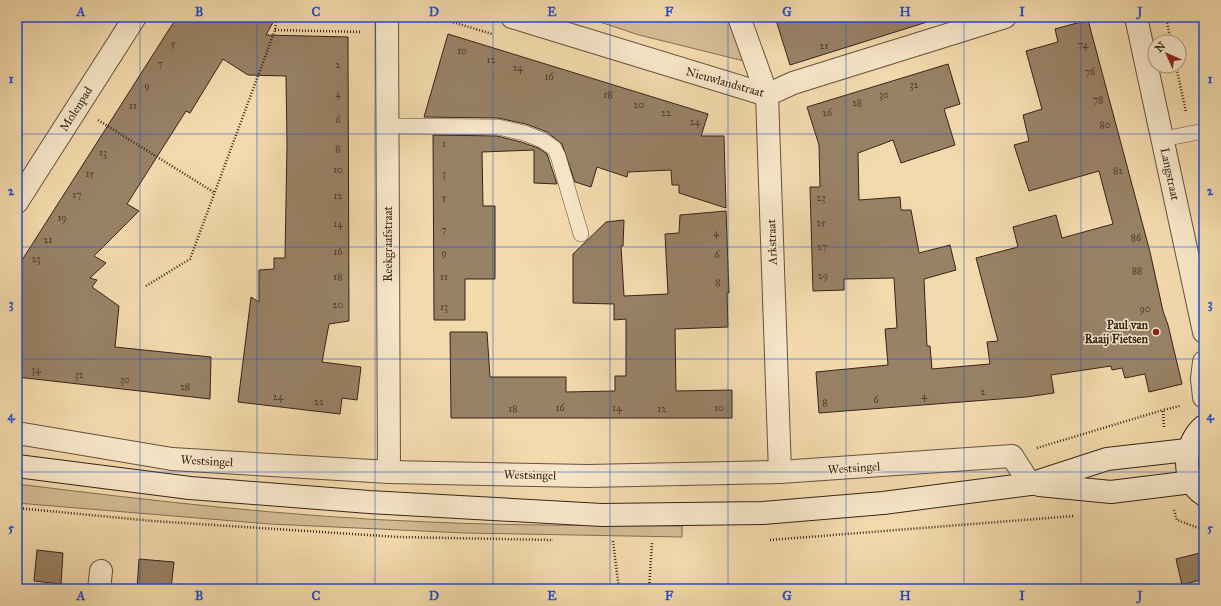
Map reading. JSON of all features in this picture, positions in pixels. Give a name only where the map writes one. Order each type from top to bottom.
[{"type":"street","name":"Molenpad","points":[[17,202],[135,17]]},
{"type":"street","name":"Nieuwlandstraat","points":[[512,17],[767,95],[793,83],[1005,17]]},
{"type":"street","name":"Arkstraat","points":[[739,17],[767,95],[780,472]]},
{"type":"street","name":"Langstraat","points":[[1136,17],[1204,332]]},
{"type":"street","name":"Reekgraafstraat","points":[[387,25],[389,472]]},
{"type":"street","points":[[1204,362],[1202,379],[1204,396]]},
{"type":"street","points":[[1030,484],[1111,492],[1198,489],[1187,466],[1187,450],[1195,434],[1204,426]]},
{"type":"street","name":"Westsingel","points":[[17,433],[172,459],[389,472],[588,476],[780,472],[1012,456]]},
{"type":"street","points":[[17,466],[190,488],[369,502],[602,514],[763,513],[883,503],[1030,484],[1107,459],[1187,450]]},
{"type":"street","points":[[1012,456],[1030,484]]},
{"type":"lane","points":[[387,126],[498,127],[524,133],[542,140],[554,148],[558,156],[581,234]]},
{"type":"lane","points":[[1162,139],[1204,131]]},
{"type":"path","points":[[146,286],[190,259],[275,30],[277,17]]},
{"type":"path","points":[[1166,17],[1169,34]]},
{"type":"path","points":[[275,30],[387,25]]},
{"type":"path","points":[[77,107],[215,193]]},
{"type":"path","points":[[1012,456],[1163,410]]},
{"type":"path","points":[[613,541],[619,589]]},
{"type":"path","points":[[649,589],[652,542]]},
{"type":"shaded area","points":[[585,17],[727,17],[744,61],[639,35]]},
{"type":"shaded area","points":[[17,484],[223,508],[378,520],[493,524],[682,526],[682,537],[466,533],[270,524],[17,503]]},
{"type":"building","points":[[177,17],[276,17],[266,35],[348,37],[349,321],[329,324],[322,362],[361,367],[357,400],[342,398],[340,414],[238,402],[251,297],[259,302],[259,270],[274,269],[274,258],[285,258],[287,145],[286,76],[248,75],[223,59],[190,113],[186,111],[127,204],[139,211],[94,256],[106,263],[90,278],[97,280],[92,287],[119,306],[115,347],[211,357],[210,399],[17,377],[17,268]]},
{"type":"building","points":[[775,17],[926,17],[927,22],[790,65]]},
{"type":"building","points":[[1088,20],[1150,252],[1163,311],[1168,325],[1182,384],[1149,392],[1145,374],[1125,378],[1122,368],[1112,370],[1111,366],[1051,375],[1054,393],[1026,397],[819,413],[816,372],[888,365],[885,329],[897,328],[894,278],[844,279],[844,290],[813,291],[810,187],[820,187],[819,145],[807,107],[948,64],[960,104],[944,109],[955,145],[901,163],[893,140],[858,153],[859,200],[900,197],[901,210],[911,210],[919,253],[950,245],[956,270],[924,279],[927,346],[930,346],[932,369],[990,364],[987,342],[998,341],[976,258],[1018,247],[1013,227],[1056,215],[1062,238],[1113,224],[1099,171],[1029,191],[1014,145],[1029,141],[1023,115],[1042,109],[1026,51],[1058,42],[1055,29]]},
{"type":"building","points":[[448,34],[708,114],[701,136],[724,136],[726,208],[679,193],[679,185],[672,185],[671,170],[628,172],[627,177],[597,167],[591,187],[575,182],[562,144],[547,132],[526,124],[498,118],[424,117]]},
{"type":"building","points":[[433,135],[497,136],[538,148],[547,154],[557,184],[534,183],[534,150],[482,152],[483,206],[495,206],[495,279],[465,279],[465,320],[434,320]]},
{"type":"building","points":[[726,211],[729,293],[727,293],[728,327],[675,329],[676,391],[732,390],[732,418],[451,418],[450,332],[487,332],[490,377],[566,377],[566,392],[615,391],[615,376],[626,376],[626,319],[614,320],[614,304],[573,303],[573,254],[606,222],[624,220],[623,246],[621,246],[624,296],[668,294],[665,234],[679,233],[680,215]]},
{"type":"building","points":[[37,550],[63,553],[61,584],[34,581]]},
{"type":"building","points":[[1204,552],[1204,579],[1182,585],[1176,559]]},
{"type":"building","points":[[139,559],[174,562],[171,589],[137,589]]},
{"type":"place","name":"Paul van Raaij Fietsen","points":[[1156,332]]}]
